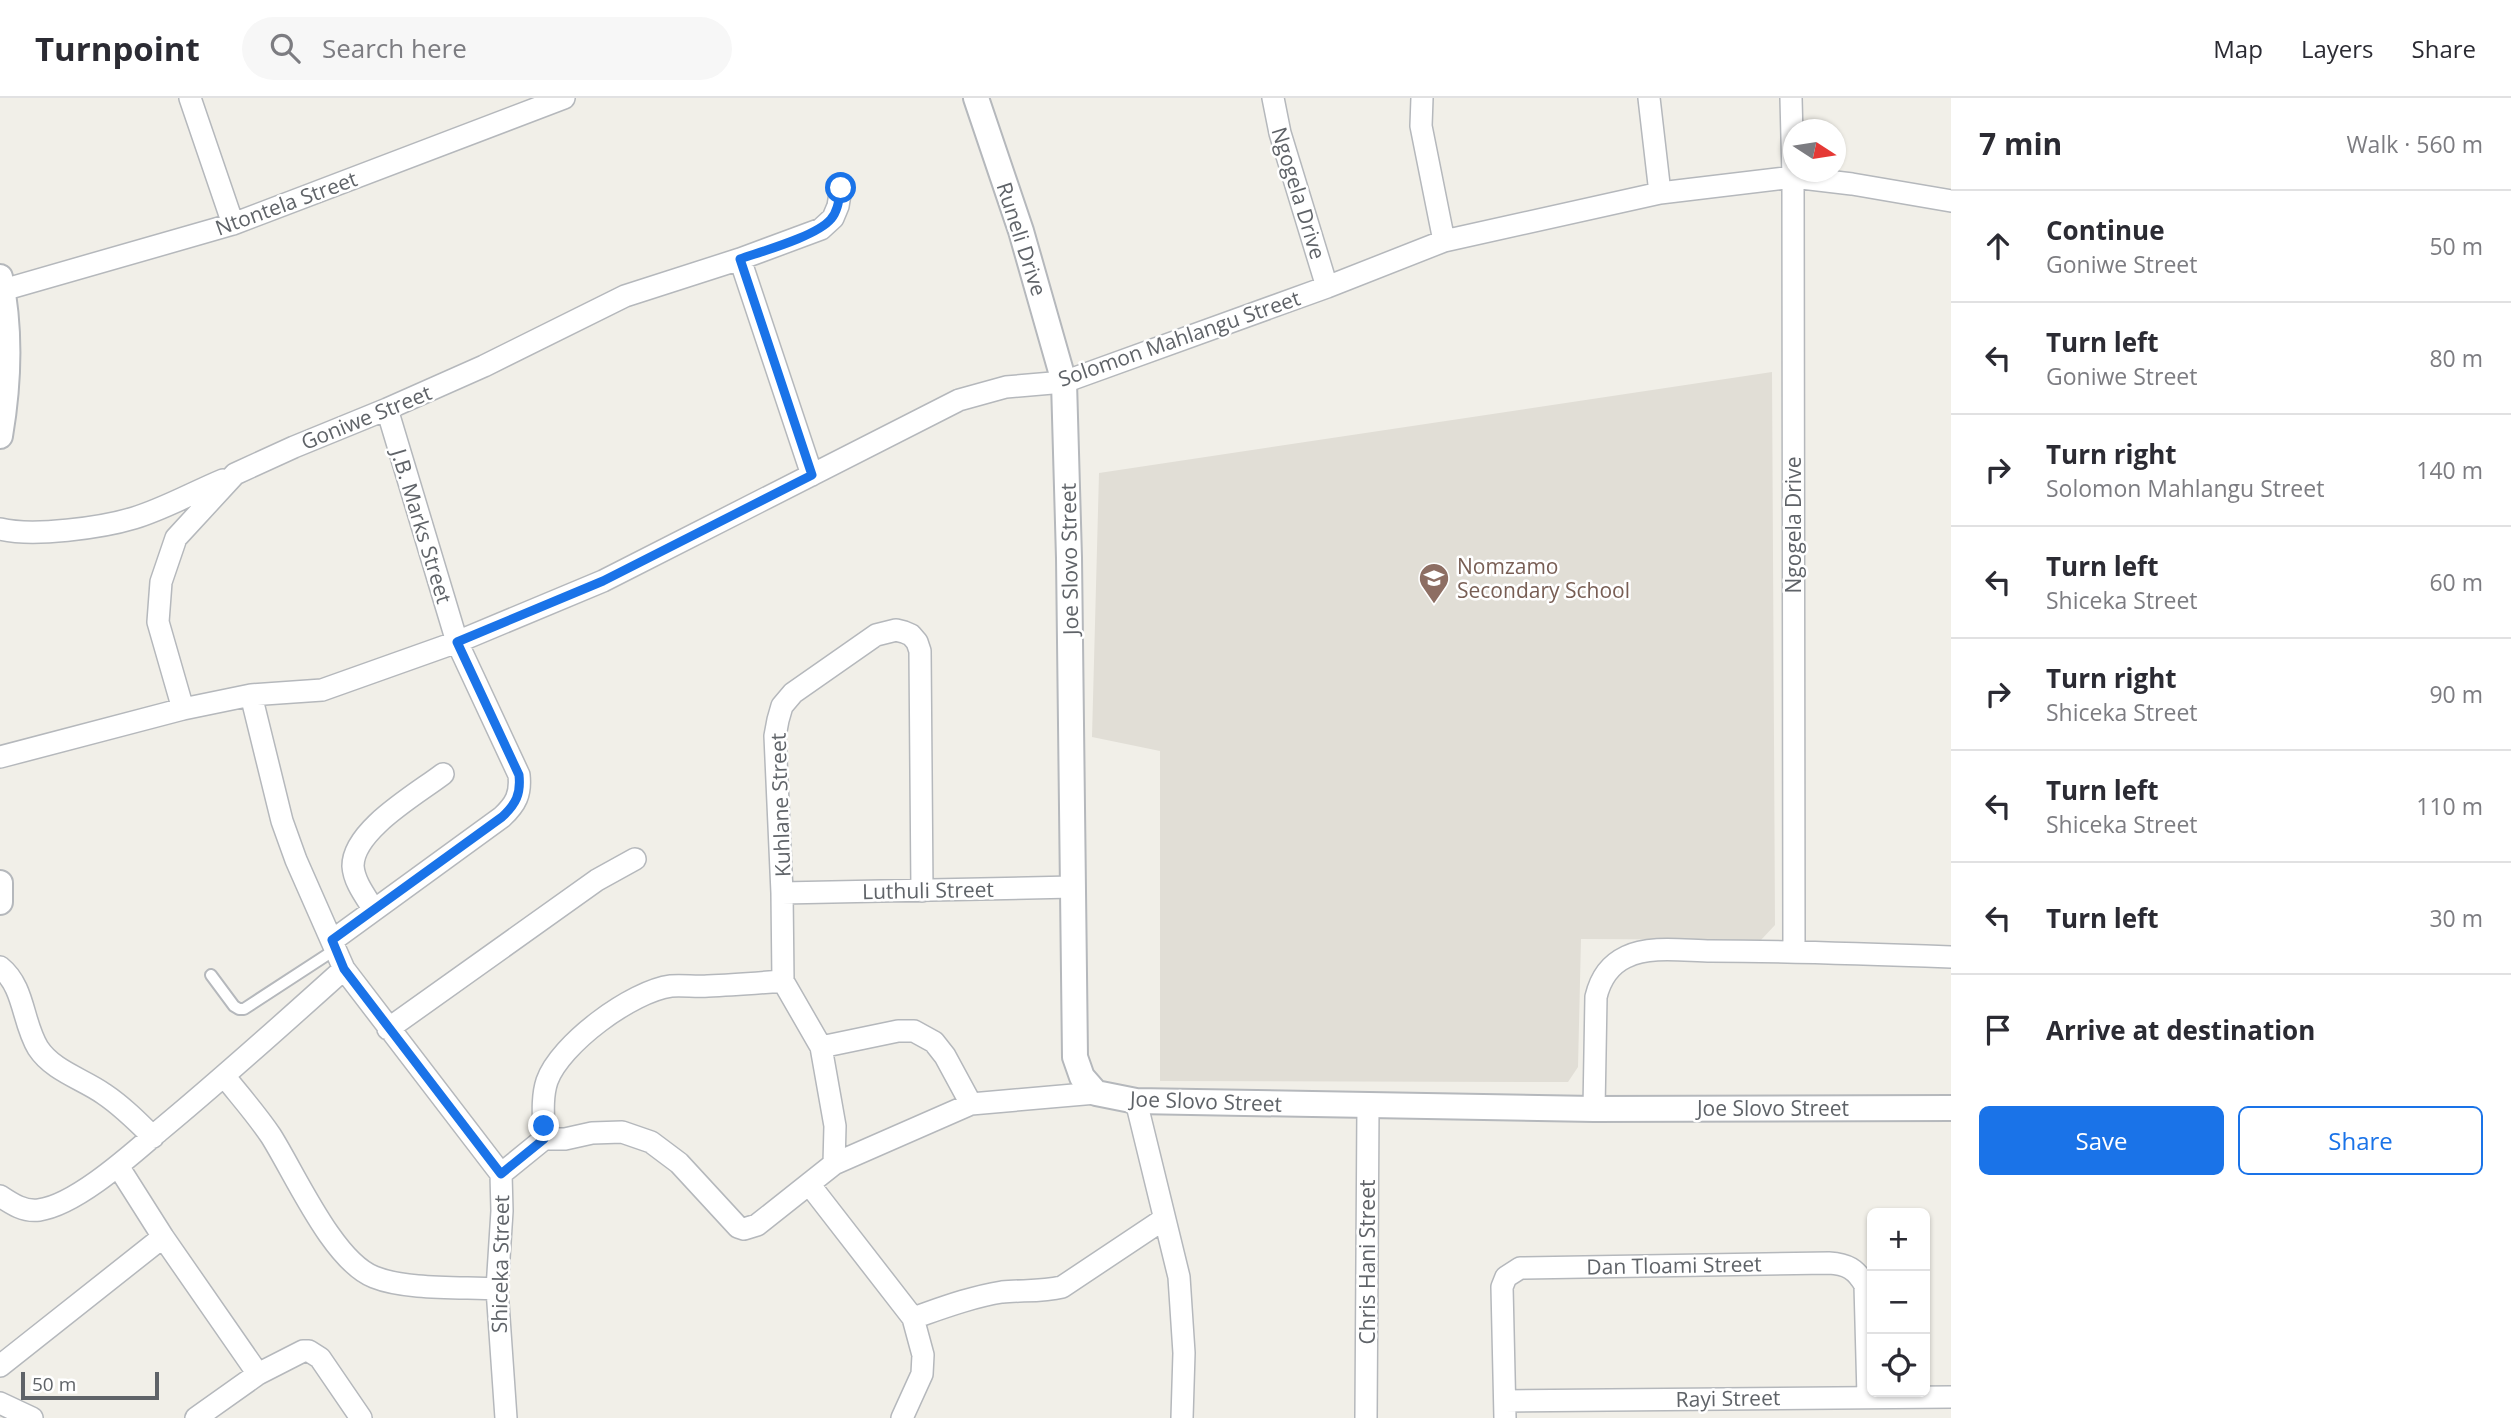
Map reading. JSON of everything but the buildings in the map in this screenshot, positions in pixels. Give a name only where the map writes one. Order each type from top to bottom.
[{"type":"street","points":[[190,98],[233,224]]},
{"type":"street","name":"Ntontela Street","points":[[1,284],[233,224],[540,103],[564,98]]},
{"type":"street","name":"Runeli Drive","points":[[976,98],[1021,231],[1064,382]]},
{"type":"street","name":"Ngogela Drive","points":[[1273,98],[1280,133],[1327,287]]},
{"type":"street","points":[[1422,98],[1421,126],[1444,241]]},
{"type":"street","points":[[1649,98],[1660,193]]},
{"type":"street","name":"Ngogela Drive","points":[[1791,98],[1792,119]]},
{"type":"street","name":"Solomon Mahlangu Street","points":[[0,757],[183,709],[251,695],[322,690],[457,642],[603,581],[959,400],[1006,387],[1064,382],[1327,287],[1444,241],[1660,193],[1783,178]]},
{"type":"street","name":"Ngogela Drive","points":[[1793,182],[1794,951]]},
{"type":"street","name":"Solomon Mahlangu Street","points":[[1835,182],[1951,201]]},
{"type":"street","name":"Goniwe Street","points":[[183,709],[158,622],[161,582],[176,538],[235,474],[294,446],[484,366],[625,296],[740,259],[821,229],[833,218],[841,188]]},
{"type":"street","points":[[740,259],[812,475]]},
{"type":"street","points":[[0,436],[8,381],[7,328],[1,284]]},
{"type":"street","name":"Joe Slovo Street","points":[[1064,382],[1069,558],[1075,1056],[1083,1077],[1096,1093],[1136,1101],[1368,1106],[1594,1109],[1951,1108]]},
{"type":"street","name":"J.B. Marks Street","points":[[387,409],[457,642]]},
{"type":"street","points":[[0,529],[36,532],[134,518],[235,474]]},
{"type":"street","name":"Kuhlane Street","points":[[783,981],[775,736],[782,706],[793,693],[876,635],[895,630],[911,635],[920,651],[922,891]]},
{"type":"street","points":[[0,1196],[27,1210],[40,1210],[66,1200],[118,1166],[225,1077],[374,910],[513,807],[518,798],[519,775],[457,642]]},
{"type":"street","name":"Shiceka Street","points":[[251,695],[282,821],[301,873],[337,953],[388,1029],[501,1174],[502,1211],[497,1289],[506,1418]]},
{"type":"street","points":[[374,910],[356,880],[353,867],[358,846],[380,821],[443,774]]},
{"type":"street","points":[[388,1029],[597,880],[635,859]]},
{"type":"street","points":[[0,883],[0,902]]},
{"type":"street","name":"Luthuli Street","points":[[782,893],[1073,887]]},
{"type":"street","points":[[1594,1109],[1596,998],[1599,983],[1606,972],[1627,956],[1653,951],[1794,951],[1951,957]]},
{"type":"street","points":[[0,967],[10,975],[17,987],[26,1020],[40,1051],[74,1078],[108,1096],[153,1137]]},
{"type":"street","points":[[544,1139],[544,1098],[552,1070],[570,1046],[606,1017],[648,994],[670,986],[783,981],[821,1047],[835,1126],[834,1164]]},
{"type":"street","points":[[821,1047],[898,1031],[914,1031],[934,1042],[946,1056],[971,1104]]},
{"type":"street","points":[[225,1077],[271,1136],[335,1242],[355,1266],[366,1274],[396,1284],[497,1289]]},
{"type":"street","points":[[501,1174],[544,1139],[622,1132],[651,1142],[679,1163],[738,1227],[744,1229],[757,1225],[834,1164],[971,1104],[1096,1093]]},
{"type":"street","points":[[1136,1101],[1179,1277],[1184,1353],[1182,1418]]},
{"type":"street","name":"Chris Hani Street","points":[[1366,1418],[1368,1106]]},
{"type":"street","points":[[118,1166],[163,1237],[258,1374]]},
{"type":"street","points":[[809,1184],[913,1318],[923,1355],[922,1374],[902,1418]]},
{"type":"street","points":[[913,1318],[984,1296],[1024,1290],[1046,1291],[1062,1287],[1164,1219]]},
{"type":"street","points":[[0,1366],[163,1237]]},
{"type":"street","name":"Dan Tloami Street","points":[[1505,1410],[1502,1287],[1506,1277],[1520,1268],[1815,1263],[1849,1266],[1858,1273],[1865,1285],[1867,1359]]},
{"type":"street","points":[[196,1418],[258,1374],[303,1351],[309,1351],[320,1358],[361,1418]]},
{"type":"street","name":"Rayi Street","points":[[1505,1410],[1867,1396]]},
{"type":"street","name":"Rayi Street","points":[[1930,1397],[1951,1397]]},
{"type":"street","points":[[3,1409],[32,1418]]},
{"type":"lane","points":[[211,975],[234,1006],[244,1009],[337,953]]},
{"type":"shaded area","name":"Nomzamo Secondary School","points":[[1772,372],[1775,925],[1761,940],[1581,939],[1578,1067],[1568,1082],[1160,1081],[1160,751],[1092,737],[1099,473]]},
{"type":"place","name":"Nomzamo Secondary School","points":[[1434,605]]},
{"type":"route","points":[[544,1126],[544,1139],[501,1174],[344,969],[332,940],[502,817],[518,798],[519,775],[457,642],[603,581],[812,475],[740,259],[821,229],[833,218],[841,188]]}]
